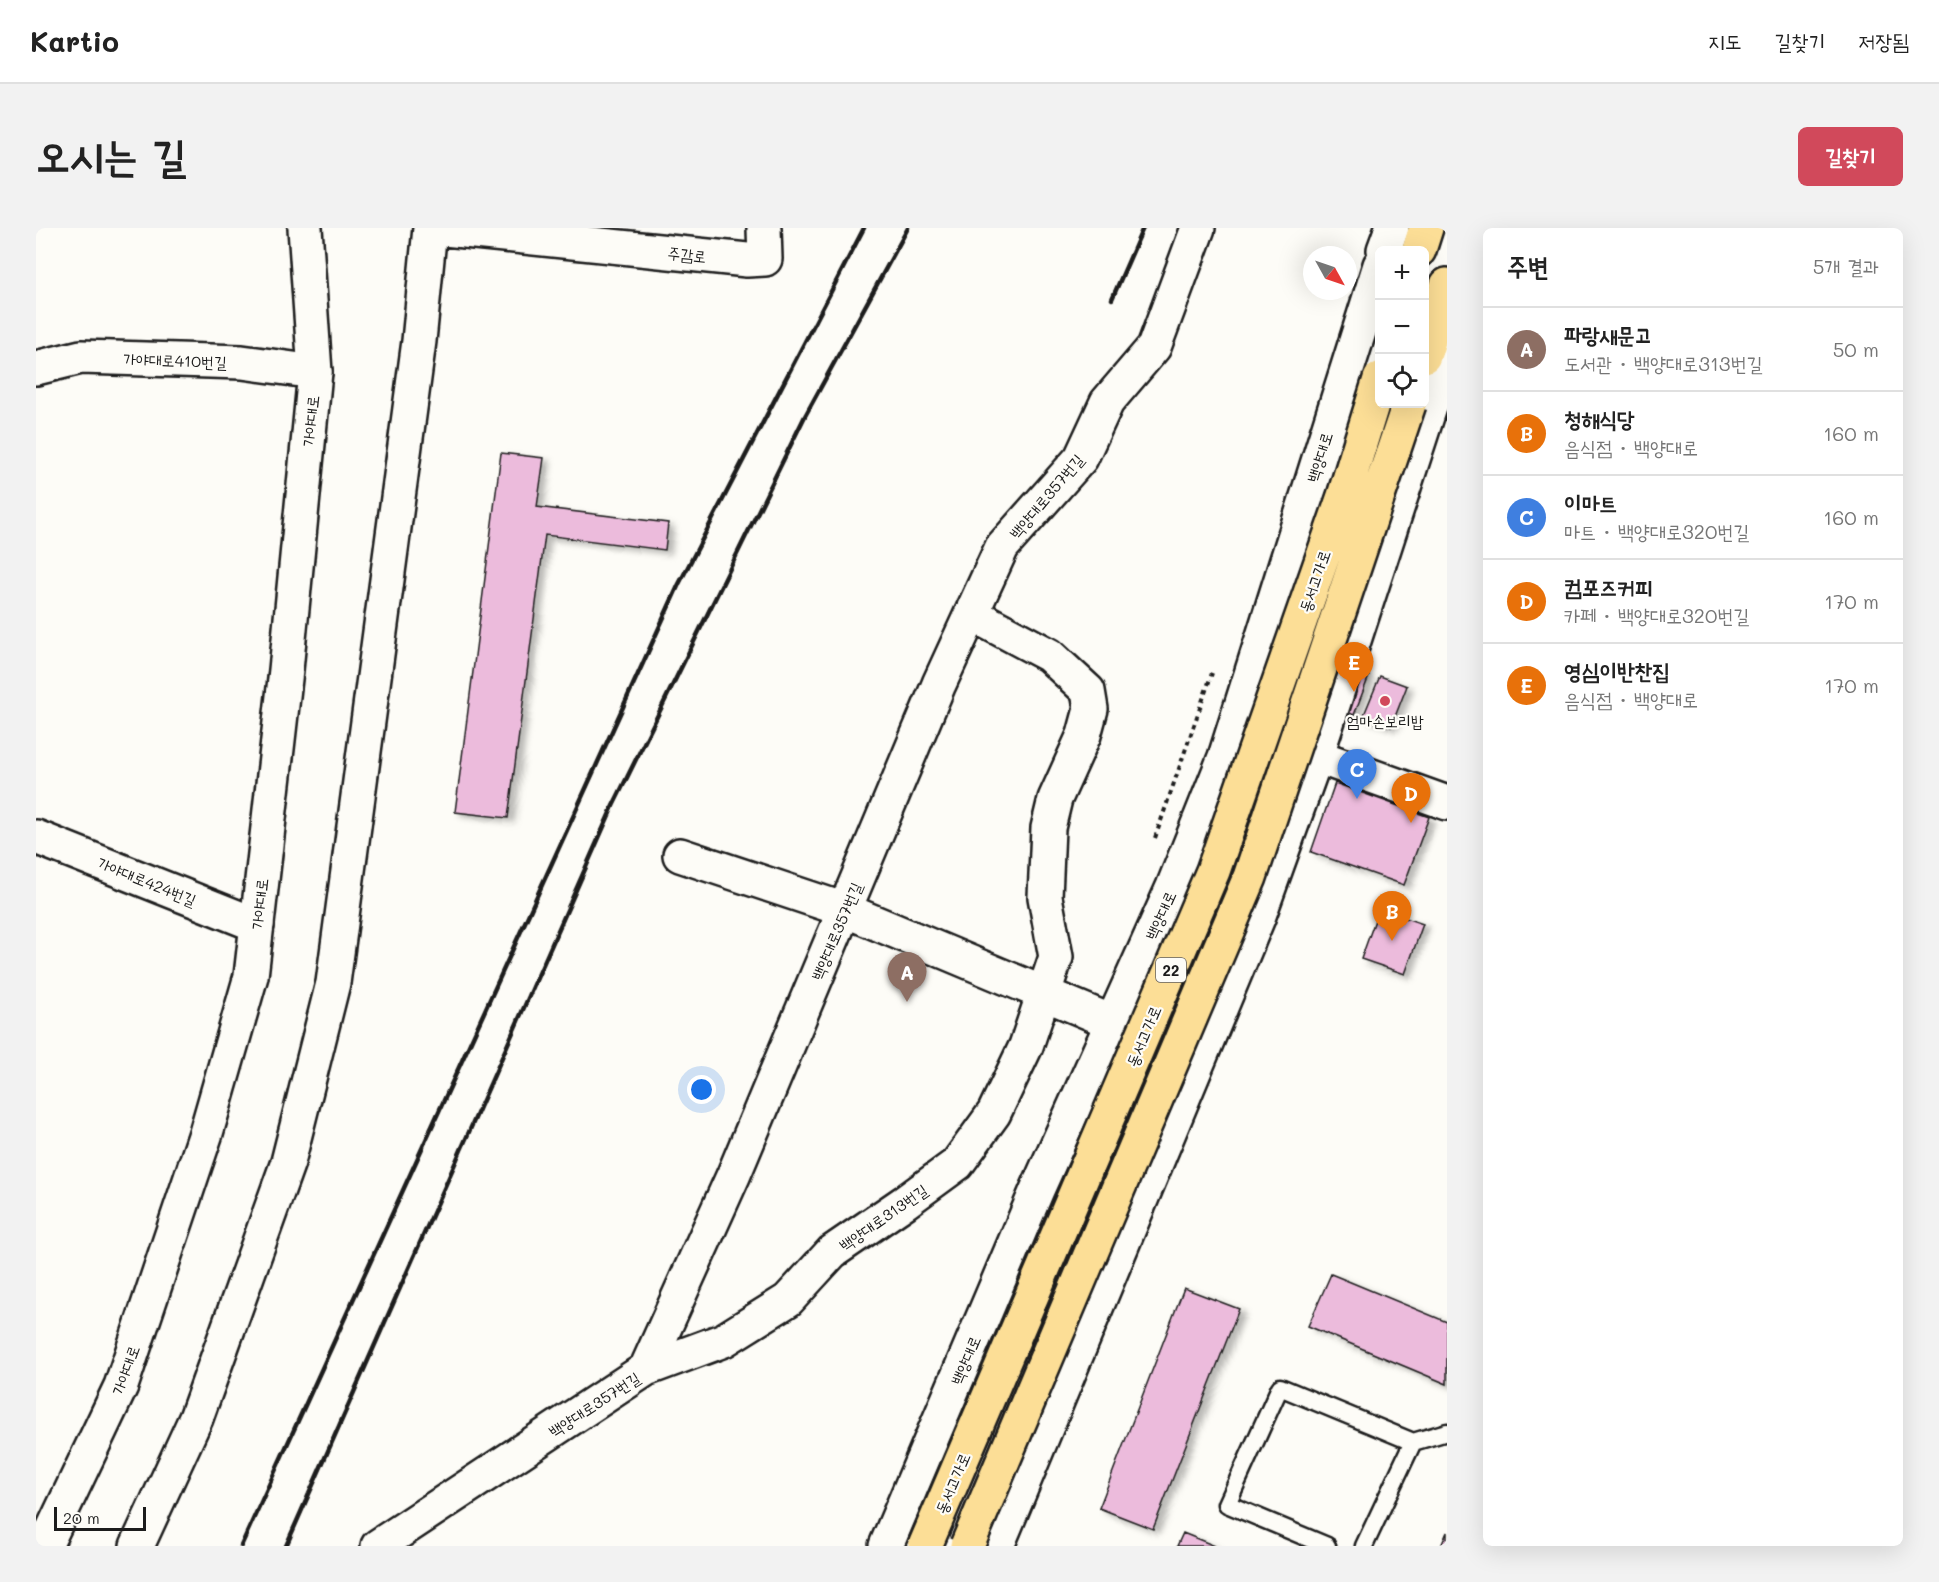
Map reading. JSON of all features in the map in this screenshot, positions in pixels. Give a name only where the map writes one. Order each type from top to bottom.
[{"type":"highway","points":[[1420,246],[1426,228]]},
{"type":"highway","points":[[1426,354],[1447,285]]},
{"type":"highway","name":"동서고가로","points":[[925,1546],[1213,871],[1344,496],[1375,395]]},
{"type":"highway","name":"동서고가로","points":[[967,1546],[1250,877],[1408,408]]},
{"type":"main road","name":"가야대로","points":[[45,1546],[121,1386],[202,1144],[251,976],[284,682],[315,372],[305,228]]},
{"type":"main road","points":[[137,1546],[196,1418],[288,1162],[333,983],[419,341],[430,228]]},
{"type":"main road","name":"주감로","points":[[435,228],[747,260],[765,259],[764,228]]},
{"type":"main road","name":"백양대로357번길","points":[[378,1546],[646,1370],[725,1194],[939,684],[1002,547],[1081,458],[1107,402],[1155,347],[1198,228]]},
{"type":"main road","points":[[1385,246],[1392,228]]},
{"type":"main road","name":"백양대로","points":[[886,1546],[1037,1190],[1177,876],[1225,757],[1375,281]]},
{"type":"main road","points":[[997,1546],[1257,918],[1316,757],[1447,355]]},
{"type":"main road","name":"가야대로410번길","points":[[36,368],[81,357],[242,362],[315,372]]},
{"type":"main road","name":"백양대로313번길","points":[[646,1370],[724,1340],[788,1300],[832,1252],[957,1164],[994,1113],[1026,1046],[1056,957],[1045,897],[1048,828],[1055,799],[1084,735],[1091,709],[1088,691],[1049,656],[972,614]]},
{"type":"main road","points":[[1235,727],[1447,803]]},
{"type":"main road","name":"가야대로424번길","points":[[36,837],[257,925]]},
{"type":"main road","points":[[680,855],[846,910],[1112,1022]]},
{"type":"main road","points":[[36,1507],[72,1490]]},
{"type":"lane","points":[[1327,1546],[1227,1504],[1280,1387],[1413,1442],[1447,1432]]},
{"type":"lane","points":[[1364,1546],[1413,1442]]},
{"type":"building","points":[[501,453],[544,458],[537,507],[668,523],[665,550],[545,535],[508,818],[455,812]]},
{"type":"building","points":[[1353,670],[1369,676],[1354,715],[1338,708]]},
{"type":"building","name":"엄마손보리밥","points":[[1380,676],[1407,686],[1391,727],[1363,717]]},
{"type":"building","points":[[1335,783],[1429,817],[1404,885],[1311,852]]},
{"type":"building","points":[[1379,909],[1423,924],[1405,974],[1361,959]]},
{"type":"building","points":[[1331,1274],[1447,1322],[1447,1384],[1308,1326]]},
{"type":"building","points":[[1184,1288],[1239,1309],[1153,1529],[1099,1508]]},
{"type":"building","points":[[1447,1532],[1447,1546],[1441,1546]]},
{"type":"building","points":[[1183,1533],[1215,1546],[1177,1546]]},
{"type":"railway","points":[[241,1546],[679,584],[864,228]]},
{"type":"railway","points":[[286,1546],[613,806],[805,416],[908,228]]},
{"type":"railway","points":[[1112,299],[1143,228]]},
{"type":"place","name":"영심이반찬집","points":[[1354,692]]},
{"type":"place","name":"엄마손보리밥","points":[[1385,701]]},
{"type":"place","name":"이마트","points":[[1357,799]]},
{"type":"place","name":"컴포즈커피","points":[[1411,823]]},
{"type":"place","name":"청해식당","points":[[1392,941]]},
{"type":"place","name":"파랑새문고","points":[[907,1002]]}]
